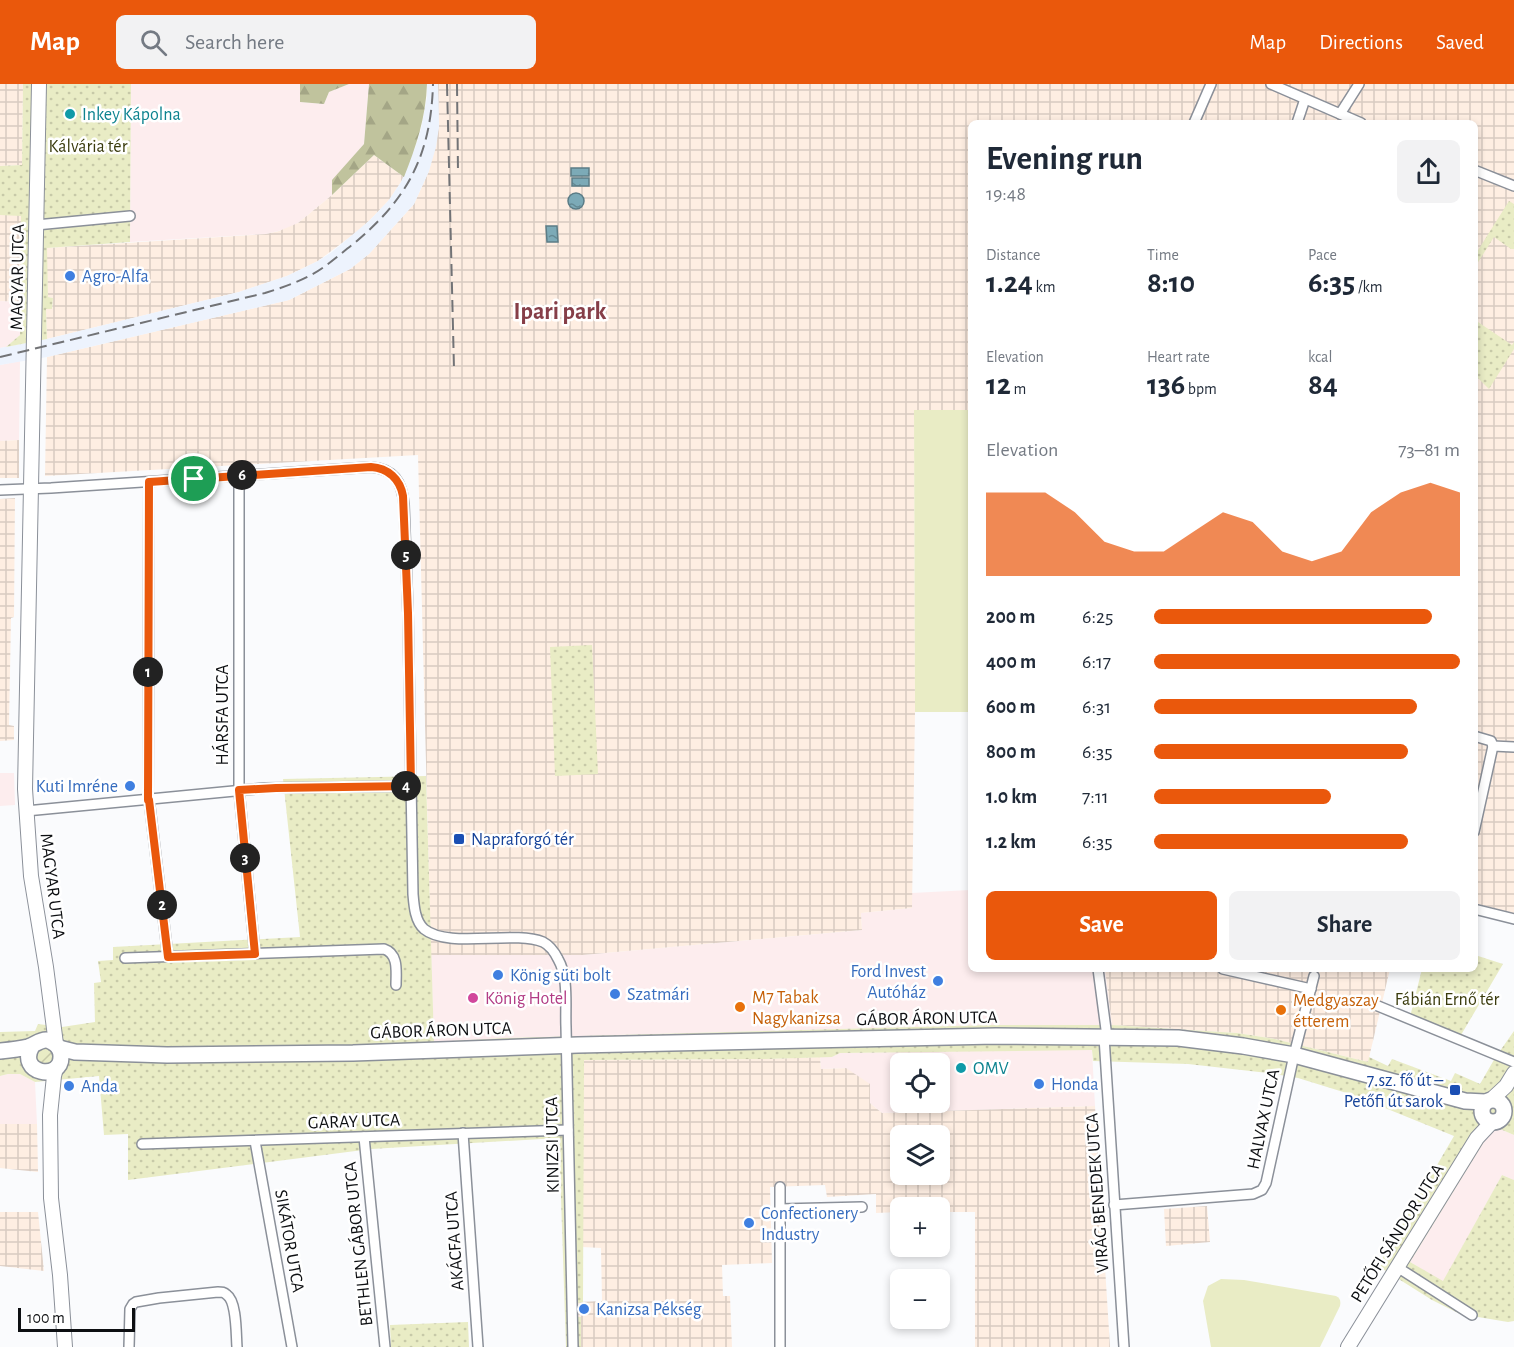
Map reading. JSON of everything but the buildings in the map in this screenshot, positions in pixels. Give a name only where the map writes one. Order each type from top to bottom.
[{"type":"main road","name":"MAGYAR UTCA","points":[[39,84],[25,775],[31,876],[58,1056],[50,1115]]},
{"type":"main road","name":"MAGYAR UTCA","points":[[34,1044],[42,1034],[50,1009]]},
{"type":"main road","name":"GÁBOR ÁRON UTCA","points":[[58,1056],[75,1052],[167,1055],[353,1053],[996,1036],[1178,1038],[1294,1055],[1465,1101],[1497,1113]]},
{"type":"main road","points":[[0,1051],[46,1040],[58,1056],[48,1072],[16,1058],[0,1057]]},
{"type":"main road","points":[[34,1044],[29,1052],[34,1067]]},
{"type":"main road","name":"MAGYAR UTCA","points":[[34,1067],[45,1083],[50,1115],[51,1210],[60,1275],[65,1347]]},
{"type":"main road","points":[[1497,1113],[1506,1086],[1514,1073]]},
{"type":"main road","name":"PETŐFI SÁNDOR UTCA","points":[[1348,1347],[1477,1138],[1497,1113]]},
{"type":"street","points":[[1195,120],[1211,84]]},
{"type":"street","points":[[1270,84],[1354,120]]},
{"type":"street","points":[[1340,114],[1359,84]]},
{"type":"street","points":[[1298,120],[1305,99]]},
{"type":"street","points":[[1478,172],[1514,186]]},
{"type":"street","points":[[36,225],[130,216]]},
{"type":"street","points":[[0,490],[377,468],[393,476],[400,485],[403,496],[411,786],[239,790],[26,811]]},
{"type":"street","name":"HÁRSFA UTCA","points":[[239,476],[239,790],[255,954]]},
{"type":"street","points":[[149,482],[148,800],[168,957]]},
{"type":"street","points":[[1478,737],[1491,741],[1494,746],[1478,815]]},
{"type":"street","points":[[1494,746],[1514,747]]},
{"type":"street","name":"KINIZSI UTCA","points":[[411,786],[412,894],[415,911],[424,928],[441,936],[526,939],[544,943],[558,959],[564,977],[573,1347]]},
{"type":"street","points":[[1478,910],[1514,919]]},
{"type":"street","points":[[125,958],[388,950],[394,956],[396,985]]},
{"type":"street","name":"VIRÁG BENEDEK UTCA","points":[[1098,972],[1105,1037],[1124,1347]]},
{"type":"street","points":[[1236,972],[1311,989]]},
{"type":"street","name":"HALVAX UTCA","points":[[1114,1205],[1253,1194],[1262,1190],[1266,1183],[1314,976]]},
{"type":"street","points":[[1378,1006],[1514,1062]]},
{"type":"street","name":"GARAY UTCA","points":[[142,1144],[568,1130]]},
{"type":"street","name":"AKÁCFA UTCA","points":[[463,1133],[478,1347]]},
{"type":"street","name":"BETHLEN GÁBOR UTCA","points":[[364,1137],[385,1347]]},
{"type":"street","name":"SIKÁTOR UTCA","points":[[255,1141],[292,1347]]},
{"type":"street","points":[[780,1187],[780,1347]]},
{"type":"street","points":[[780,1209],[862,1207]]},
{"type":"street","points":[[1396,1267],[1472,1315]]},
{"type":"street","points":[[129,1347],[130,1309],[133,1304],[159,1298],[218,1292],[228,1295],[233,1303],[237,1347]]},
{"type":"shaded area","points":[[0,84],[23,84],[22,165],[0,166]]},
{"type":"shaded area","points":[[131,84],[300,84],[300,102],[324,104],[329,92],[349,84],[369,84],[364,144],[333,180],[332,195],[290,228],[266,234],[130,242]]},
{"type":"shaded area","points":[[427,84],[438,84],[439,127],[429,171],[414,204],[369,254],[350,269],[289,300],[47,357],[0,365],[0,348],[47,339],[239,292],[287,276],[332,252],[370,220],[389,200],[401,182],[421,129]]},
{"type":"shaded area","points":[[438,84],[1514,84],[1514,914],[1478,904],[1478,120],[968,120],[968,410],[914,411],[915,712],[912,908],[861,913],[862,930],[583,955],[431,955],[418,455],[45,476],[47,357],[289,300],[350,269],[369,254],[414,204],[429,171],[439,127]]},
{"type":"shaded area","points":[[374,155],[404,177],[389,200],[370,220],[318,261],[287,276],[239,292],[47,339],[46,309],[52,309],[53,298],[48,297],[46,248],[266,234],[279,231],[298,223],[332,195]]},
{"type":"shaded area","points":[[0,215],[21,215],[21,302],[0,301]]},
{"type":"shaded area","points":[[0,301],[21,302],[20,335],[6,347],[0,348]]},
{"type":"shaded area","points":[[20,361],[19,440],[0,441],[0,365]]},
{"type":"shaded area","points":[[19,440],[19,478],[0,478],[0,441]]},
{"type":"shaded area","points":[[15,498],[14,617],[11,618],[9,725],[14,726],[14,740],[0,741],[0,499]]},
{"type":"shaded area","points":[[0,773],[14,773],[15,805],[0,806]]},
{"type":"shaded area","points":[[968,890],[968,972],[1105,972],[1112,1025],[990,1025],[504,1038],[434,1042],[431,955],[583,955],[862,930],[861,913],[912,908],[912,893]]},
{"type":"shaded area","points":[[1105,972],[1389,972],[1368,1062],[1275,1039],[1237,1033],[1112,1025]]},
{"type":"shaded area","points":[[1092,1050],[1095,1106],[950,1111],[950,1053],[890,1053],[890,1113],[882,1113],[870,1103],[846,1068],[821,1069],[820,1057],[832,1057],[840,1053]]},
{"type":"shaded area","points":[[820,1057],[821,1069],[846,1068],[870,1084],[870,1103],[882,1113],[950,1113],[950,1111],[1095,1106],[1110,1347],[975,1347],[975,1212],[950,1212],[950,1197],[890,1197],[890,1212],[876,1213],[876,1194],[827,1197],[825,1185],[770,1187],[772,1263],[722,1265],[723,1296],[730,1296],[732,1347],[581,1347],[581,1317],[578,1317],[578,1302],[602,1301],[601,1248],[582,1247],[583,1060]]},
{"type":"shaded area","points":[[20,1074],[35,1082],[37,1124],[0,1124],[0,1076]]},
{"type":"shaded area","points":[[0,1124],[37,1124],[38,1172],[0,1168]]},
{"type":"shaded area","points":[[1500,1129],[1514,1135],[1514,1180],[1502,1175],[1443,1282],[1410,1262],[1490,1132]]},
{"type":"shaded area","points":[[1207,1206],[1210,1242],[1166,1246],[1164,1209]]},
{"type":"shaded area","points":[[0,1212],[38,1212],[44,1271],[0,1266]]},
{"type":"green space","name":"Kálvária tér","points":[[23,84],[131,84],[130,242],[47,248],[48,297],[53,298],[52,309],[46,309],[47,339],[6,347],[20,335],[21,216],[0,215],[0,166],[22,165]]},
{"type":"green space","points":[[300,84],[349,84],[329,92],[324,104],[300,102]]},
{"type":"green space","points":[[369,84],[427,84],[420,132],[413,154],[404,177],[374,155],[332,195],[332,180],[364,144]]},
{"type":"green space","points":[[1509,201],[1514,204],[1514,249],[1494,237],[1478,262],[1478,250]]},
{"type":"green space","points":[[1478,322],[1512,345],[1514,342],[1514,349],[1489,389],[1478,378]]},
{"type":"green space","points":[[914,410],[968,410],[968,712],[915,712]]},
{"type":"green space","points":[[592,645],[598,774],[555,776],[550,647]]},
{"type":"green space","points":[[426,776],[434,1042],[504,1038],[990,1025],[1112,1025],[1237,1033],[1275,1039],[1368,1062],[1369,1057],[1388,1066],[1392,1059],[1451,1081],[1455,1073],[1480,1084],[1514,1031],[1514,1135],[1500,1129],[1490,1132],[1410,1262],[1443,1281],[1502,1175],[1514,1180],[1514,1321],[1460,1314],[1432,1300],[1378,1266],[1454,1136],[1353,1095],[1298,1078],[1268,1073],[1188,1064],[1093,1061],[1092,1050],[840,1053],[832,1057],[766,1059],[584,1060],[583,1302],[578,1303],[578,1317],[581,1317],[581,1347],[566,1347],[559,1138],[371,1149],[128,1180],[128,1134],[104,1135],[99,1076],[35,1082],[20,1074],[0,1076],[0,1032],[35,1031],[38,1024],[62,1027],[95,1022],[94,983],[101,982],[98,961],[113,960],[113,947],[300,937],[283,779]]},
{"type":"green space","name":"Fábián Ernő tér","points":[[1478,956],[1503,964],[1461,1035],[1410,1017],[1421,972],[1478,972]]},
{"type":"green space","points":[[46,1046],[53,1049],[55,1057],[48,1066],[37,1063],[36,1052]]},
{"type":"green space","points":[[1221,1279],[1244,1280],[1336,1296],[1340,1300],[1340,1306],[1320,1347],[1211,1347],[1203,1301],[1208,1286]]},
{"type":"green space","points":[[468,1322],[469,1347],[391,1347],[390,1325]]},
{"type":"water","points":[[571,168],[589,168],[589,176],[571,176]]},
{"type":"water","points":[[572,178],[589,178],[589,186],[572,186]]},
{"type":"water","points":[[576,193],[584,201],[576,209],[568,201]]},
{"type":"water","points":[[546,226],[557,226],[558,242],[547,242]]},
{"type":"railway","points":[[0,357],[265,293],[317,272],[371,228],[388,211],[401,193],[421,155],[431,110],[433,84]]},
{"type":"railway","points":[[447,84],[454,369]]},
{"type":"railway","points":[[457,84],[458,172]]},
{"type":"place","name":"Inkey Kápolna","points":[[70,114]]},
{"type":"place","name":"Agro-Alfa","points":[[70,276]]},
{"type":"place","name":"Kuti Imréne","points":[[130,786]]},
{"type":"place","name":"Napraforgó tér","points":[[459,839]]},
{"type":"place","name":"König süti bolt","points":[[498,975]]},
{"type":"place","name":"Ford Invest Autóház","points":[[938,981]]},
{"type":"place","name":"Szatmári","points":[[615,994]]},
{"type":"place","name":"König Hotel","points":[[473,998]]},
{"type":"place","name":"M7 Tabak Nagykanizsa","points":[[740,1007]]},
{"type":"place","name":"Medgyaszay étterem","points":[[1281,1010]]},
{"type":"place","name":"OMV","points":[[961,1068]]},
{"type":"place","name":"Honda","points":[[1039,1084]]},
{"type":"place","name":"Anda","points":[[69,1086]]},
{"type":"place","name":"7.sz. fő út – Petőfi út sarok","points":[[1455,1090]]},
{"type":"place","name":"Confectionery Industry","points":[[749,1223]]},
{"type":"place","name":"Kanizsa Pékség","points":[[584,1309]]},
{"type":"district","name":"Ipari park","points":[[560,311]]},
{"type":"route","points":[[371,467],[382,469],[393,476],[403,496],[411,786],[239,790],[255,954],[168,957],[148,800],[149,482],[194,479],[371,467]]}]
